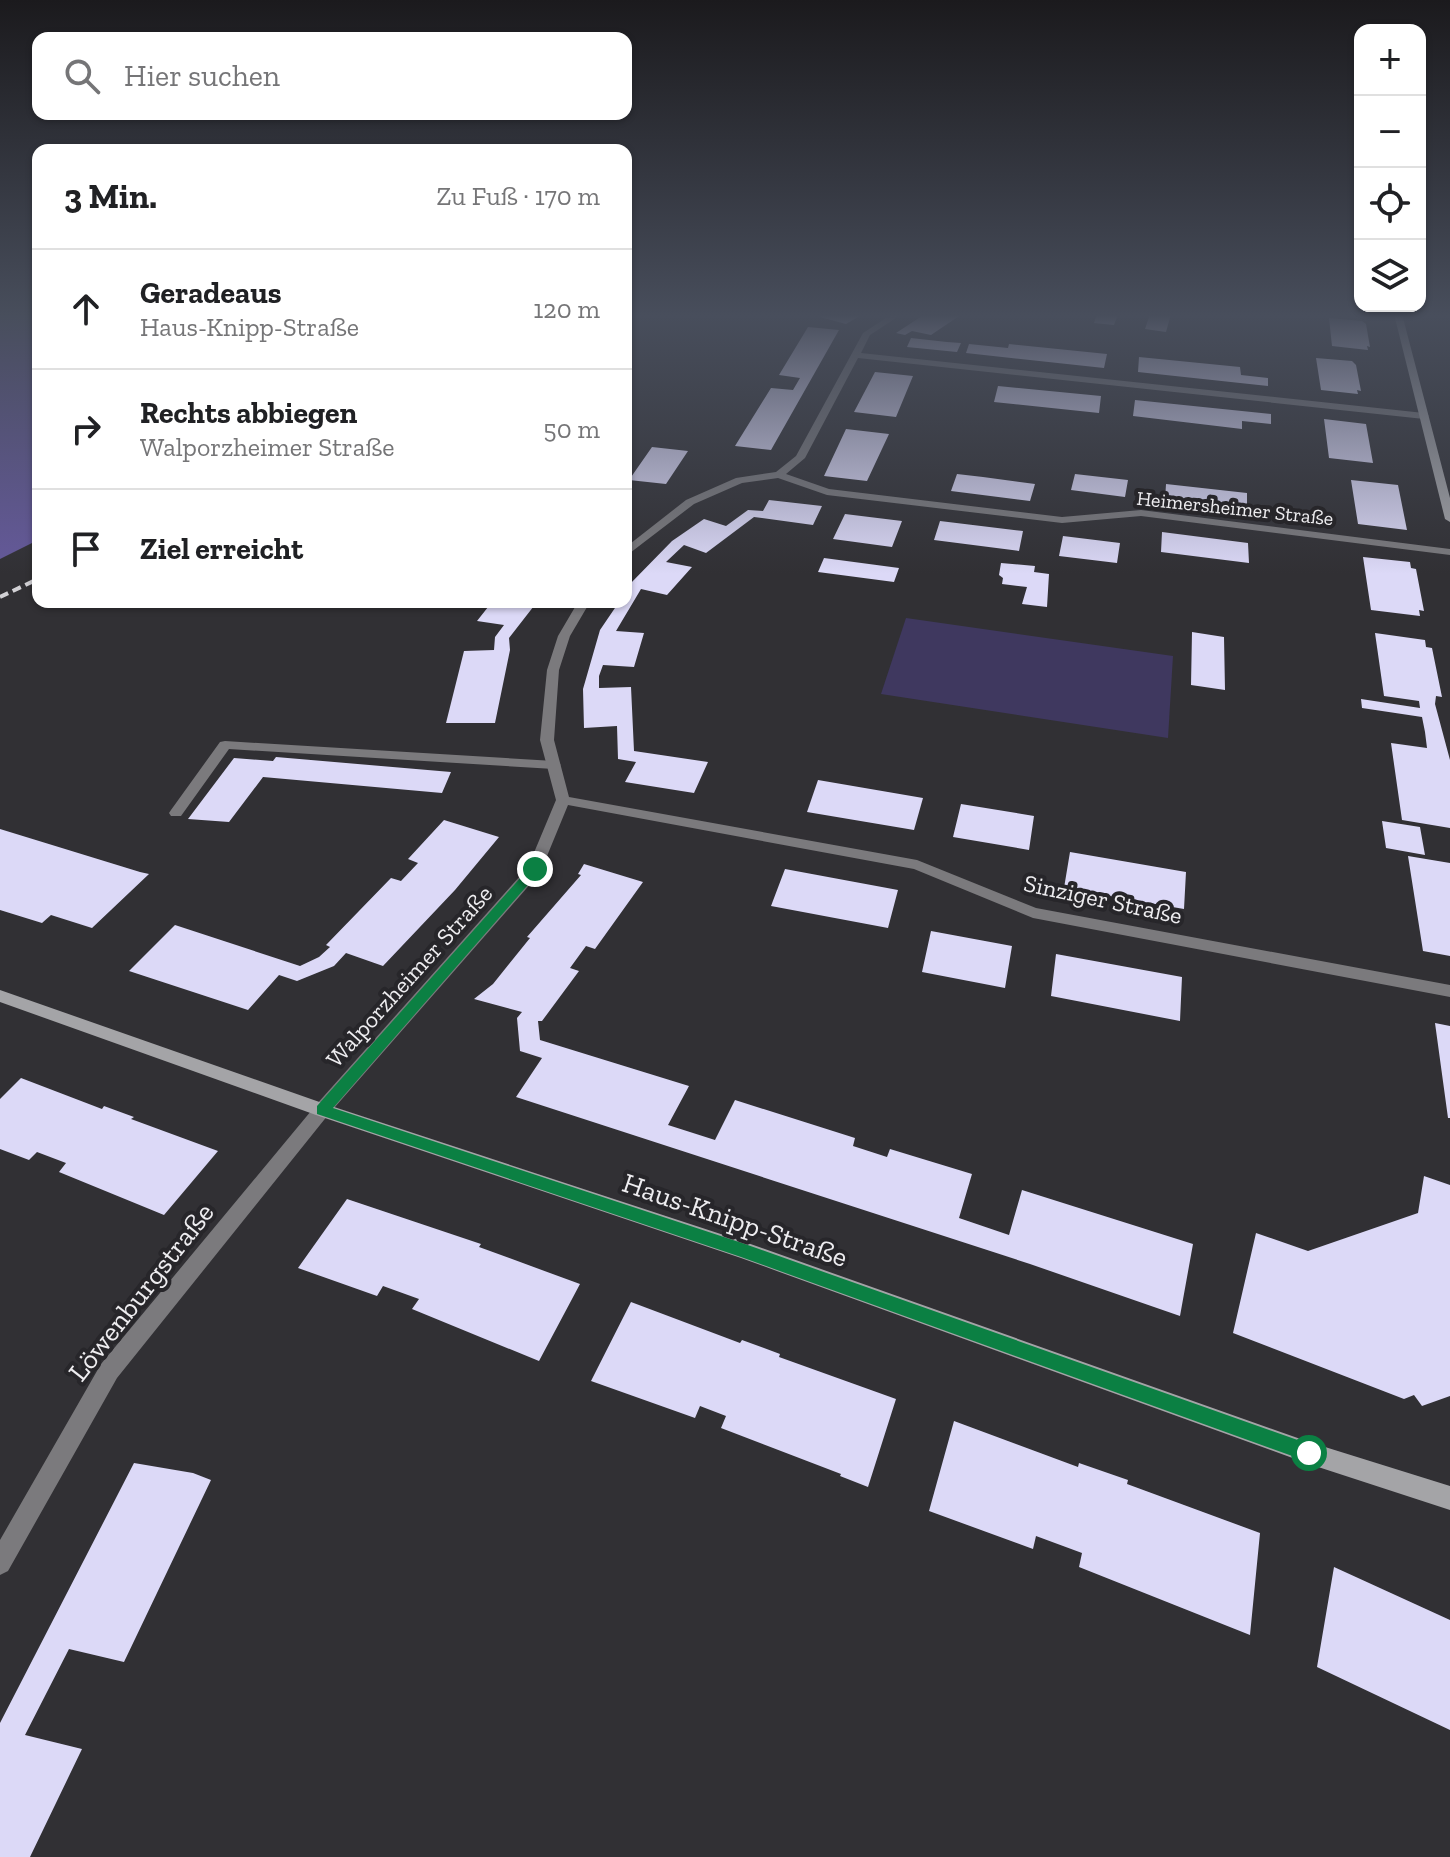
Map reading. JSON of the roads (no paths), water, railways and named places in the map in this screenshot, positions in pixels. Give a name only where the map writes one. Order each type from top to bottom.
[{"type":"street","points":[[632,548],[690,502],[740,480],[779,475],[800,458],[830,401]]},
{"type":"street","points":[[1281,401],[1424,416]]},
{"type":"street","points":[[1420,401],[1450,519]]},
{"type":"street","name":"Heimersheimer Straße","points":[[779,475],[827,492],[1047,518],[1141,513],[1450,552]]},
{"type":"street","points":[[563,800],[547,740],[553,670],[564,636],[580,608]]},
{"type":"street","points":[[176,813],[225,745],[554,765]]},
{"type":"street","name":"Sinziger Straße","points":[[563,800],[917,865],[1033,913],[1450,991]]},
{"type":"street","name":"Walporzheimer Straße","points":[[322,1110],[535,869],[563,800]]},
{"type":"street","name":"Haus-Knipp-Straße","points":[[0,996],[322,1110],[742,1250],[1309,1453],[1450,1498]]},
{"type":"street","name":"Löwenburgstraße","points":[[0,1563],[109,1371],[322,1110]]},
{"type":"railway","points":[[0,597],[32,582]]}]
